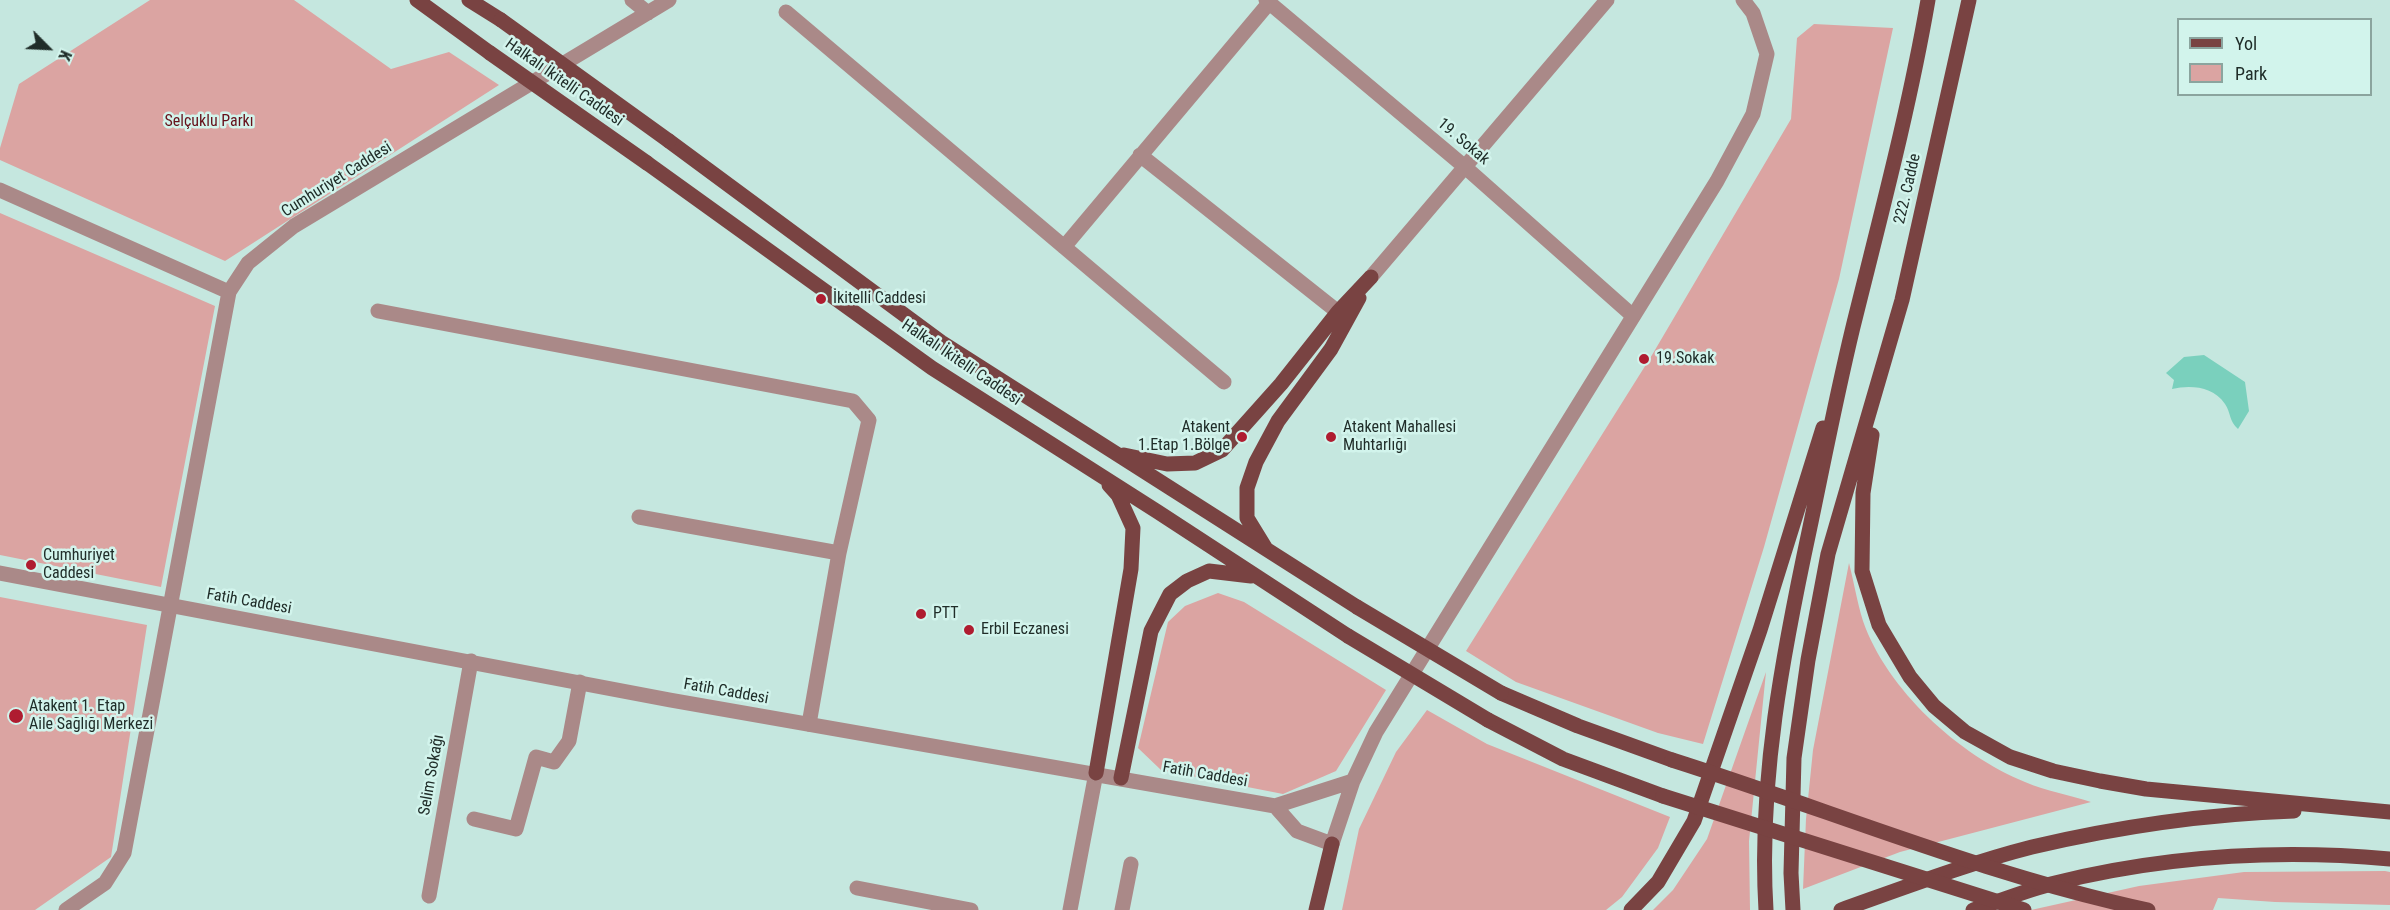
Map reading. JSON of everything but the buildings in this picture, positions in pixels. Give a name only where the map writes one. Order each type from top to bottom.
[{"type":"main road","name":"Halkalı İkitelli Caddesi","points":[[417,0],[932,368],[1348,636],[1488,720],[1563,759],[1663,796],[2024,910]]},
{"type":"main road","name":"Halkalı İkitelli Caddesi","points":[[469,0],[501,20],[669,141],[941,342],[1268,552],[1502,693],[1578,726],[1672,760],[1969,860],[2091,898],[2148,910]]},
{"type":"main road","name":"222. Cadde","points":[[1852,330],[1914,83],[1928,0]]},
{"type":"main road","name":"222. Cadde","points":[[1879,384],[1902,300],[1969,0]]},
{"type":"main road","points":[[1114,453],[1167,464],[1195,463],[1222,450],[1281,384],[1338,312],[1371,277]]},
{"type":"main road","points":[[1268,552],[1247,518],[1247,488],[1256,462],[1278,421],[1331,349],[1371,277]]},
{"type":"main road","points":[[1766,910],[1764,881],[1769,755],[1793,604],[1852,330]]},
{"type":"main road","points":[[1631,910],[1658,882],[1694,821],[1761,630],[1852,330]]},
{"type":"main road","points":[[1879,384],[1863,493],[1862,571],[1879,626],[1910,677],[1934,706],[1965,732],[2010,757],[2053,771],[2146,789],[2390,812]]},
{"type":"main road","points":[[1793,910],[1791,873],[1794,758],[1811,648],[1828,554],[1879,384]]},
{"type":"main road","points":[[1096,773],[1131,569],[1133,528],[1118,495],[1098,474]]},
{"type":"main road","points":[[1121,778],[1151,631],[1170,594],[1187,581],[1209,571],[1256,577]]},
{"type":"main road","points":[[1841,910],[1899,889],[2031,848],[2132,827],[2247,813],[2357,809]]},
{"type":"main road","points":[[1316,910],[1332,844]]},
{"type":"main road","points":[[1973,910],[2054,883],[2151,864],[2263,854],[2350,855],[2390,859]]},
{"type":"street","points":[[632,0],[648,13]]},
{"type":"street","name":"Cumhuriyet Caddesi","points":[[66,910],[105,883],[124,853],[229,292],[248,262],[294,226],[669,0]]},
{"type":"street","points":[[1371,277],[1607,0]]},
{"type":"street","points":[[1353,781],[1275,806],[1297,831],[1332,844],[1353,781],[1382,722],[1717,181],[1752,114],[1767,54],[1753,13],[1743,0]]},
{"type":"street","points":[[1064,247],[1268,2]]},
{"type":"street","name":"19. Sokak","points":[[1268,2],[1465,167],[1633,316]]},
{"type":"street","points":[[786,12],[1224,381]]},
{"type":"street","points":[[1140,155],[1338,312]]},
{"type":"street","points":[[0,190],[229,292]]},
{"type":"street","points":[[378,311],[854,401],[869,420],[839,553],[809,724]]},
{"type":"street","points":[[639,517],[839,553]]},
{"type":"street","name":"Fatih Caddesi","points":[[0,573],[809,724],[1275,806]]},
{"type":"street","name":"Selim Sokağı","points":[[429,896],[471,661]]},
{"type":"street","points":[[474,819],[516,829],[536,757],[554,762],[568,741],[580,682]]},
{"type":"street","points":[[1070,910],[1096,773]]},
{"type":"street","points":[[1122,910],[1131,864]]},
{"type":"street","points":[[857,888],[971,910]]},
{"type":"green space","name":"Selçuklu Parkı","points":[[150,0],[294,0],[391,69],[449,52],[499,85],[225,261],[0,160],[0,148],[19,84]]},
{"type":"green space","points":[[1814,24],[1893,28],[1839,279],[1764,547],[1703,744],[1658,733],[1516,682],[1466,651],[1652,355],[1791,119],[1797,38]]},
{"type":"green space","points":[[0,213],[215,306],[161,587],[0,555]]},
{"type":"green space","points":[[1849,563],[1863,621],[1874,647],[1907,695],[1928,717],[1975,755],[2000,770],[2033,785],[2091,802],[1900,852],[1803,889],[1806,819],[1813,750]]},
{"type":"green space","points":[[1218,593],[1244,602],[1386,690],[1336,771],[1283,794],[1161,770],[1138,748],[1168,622],[1185,606]]},
{"type":"green space","points":[[0,597],[147,625],[111,857],[35,910],[0,910]]},
{"type":"green space","points":[[1766,672],[1749,841],[1750,910],[1653,910],[1673,890],[1707,839]]},
{"type":"green space","points":[[1427,710],[1487,744],[1670,817],[1658,848],[1622,897],[1606,910],[1342,910],[1359,829],[1396,752]]},
{"type":"green space","points":[[2244,872],[2390,872],[2390,905],[2218,898],[2213,910],[2031,910],[2139,886]]},
{"type":"shaded area","points":[[2204,355],[2245,382],[2249,411],[2238,429],[2225,404],[2208,390],[2194,387],[2172,389],[2174,380],[2166,373],[2184,357]]},
{"type":"place","name":"İkitelli Caddesi","points":[[821,299]]},
{"type":"place","name":"19.Sokak","points":[[1644,359]]},
{"type":"place","name":"Atakent 1.Etap 1.Bölge","points":[[1242,437]]},
{"type":"place","name":"Atakent Mahallesi Muhtarlığı","points":[[1331,437]]},
{"type":"place","name":"Cumhuriyet Caddesi","points":[[31,565]]},
{"type":"place","name":"PTT","points":[[921,614]]},
{"type":"place","name":"Erbil Eczanesi","points":[[969,630]]},
{"type":"place","name":"Atakent 1. Etap Aile Sağlığı Merkezi","points":[[16,716]]}]
